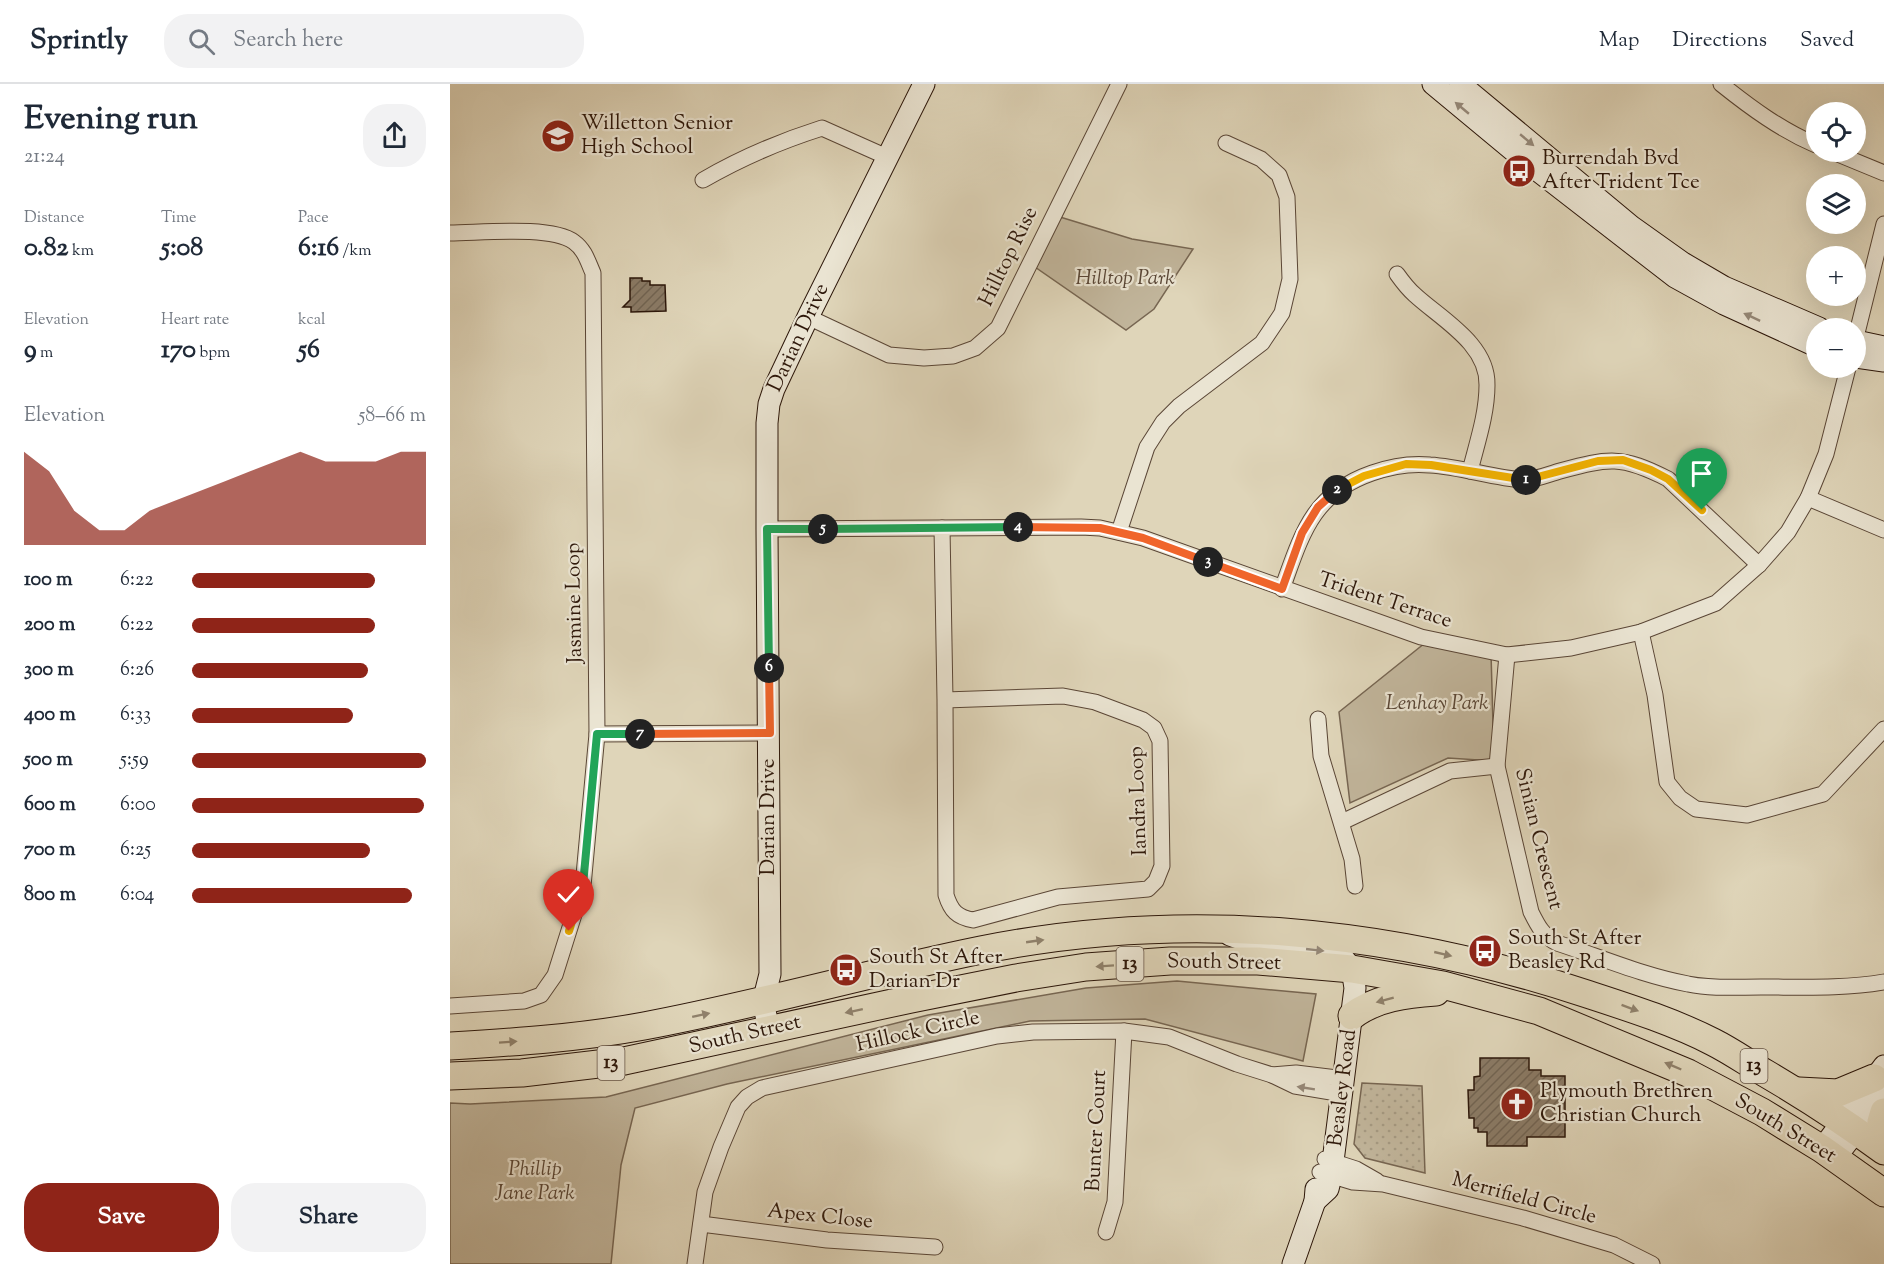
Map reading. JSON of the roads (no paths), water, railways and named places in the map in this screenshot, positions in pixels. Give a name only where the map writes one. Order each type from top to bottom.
[{"type":"highway","name":"South Street","points":[[450,1046],[581,1035],[641,1026],[771,991],[1029,942],[1132,931],[1218,929],[1309,933],[1440,952],[1540,978],[1631,1008],[1713,1042],[1795,1091],[1884,1151]]},
{"type":"highway","name":"South Street","points":[[450,1076],[522,1073],[624,1061],[993,983],[1086,967],[1170,961],[1258,961],[1352,969],[1443,985],[1539,1011],[1688,1073],[1762,1112],[1828,1153],[1884,1193]]},
{"type":"highway","points":[[1352,1016],[1370,1004],[1415,994],[1464,990]]},
{"type":"highway","points":[[1795,1091],[1838,1093],[1881,1080]]},
{"type":"highway","points":[[1884,1112],[1881,1122],[1884,1125]]},
{"type":"main road","name":"Darian Drive","points":[[777,1027],[771,991],[767,529],[769,404],[808,317],[924,84]]},
{"type":"main road","points":[[1433,84],[1533,167],[1675,277],[1724,304],[1806,341]]},
{"type":"main road","points":[[1460,84],[1631,226],[1683,263],[1724,287],[1806,322]]},
{"type":"main road","points":[[1866,342],[1884,347]]},
{"type":"main road","points":[[1866,358],[1884,361]]},
{"type":"main road","points":[[1218,929],[1235,938],[1258,945],[1333,952],[1344,959],[1352,969],[1361,957],[1396,944]]},
{"type":"main road","name":"Beasley Road","points":[[1293,1264],[1315,1201],[1328,1189],[1327,1167],[1338,1086],[1352,1016],[1355,988],[1352,969]]},
{"type":"main road","name":"Beasley Road","points":[[1338,1086],[1342,986],[1352,969]]},
{"type":"main road","points":[[1828,1153],[1881,1080]]},
{"type":"street","name":"Hilltop Rise","points":[[808,317],[889,355],[943,357],[975,348],[998,328],[1119,84]]},
{"type":"street","points":[[1721,84],[1772,122],[1806,141]]},
{"type":"street","points":[[703,180],[727,166],[790,138],[822,128],[887,157]]},
{"type":"street","points":[[1119,532],[1147,447],[1163,422],[1179,406],[1262,343],[1282,313],[1290,279],[1287,197],[1279,175],[1261,159],[1226,143]]},
{"type":"street","points":[[1857,162],[1884,173]]},
{"type":"street","points":[[1861,318],[1884,224]]},
{"type":"street","name":"Jasmine Loop","points":[[450,233],[543,232],[559,234],[574,242],[585,254],[593,273],[597,734],[583,886],[555,975],[541,995],[524,1001],[450,1006]]},
{"type":"street","points":[[1396,274],[1412,293],[1471,343],[1482,362],[1488,383],[1482,423],[1470,471]]},
{"type":"street","name":"Trident Terrace","points":[[767,529],[1081,526],[1143,538],[1434,641],[1507,655],[1571,648],[1641,632],[1716,603],[1759,565],[1788,532],[1808,498],[1826,454],[1845,378]]},
{"type":"street","points":[[1282,589],[1302,533],[1318,507],[1341,486],[1386,468],[1406,464],[1431,465],[1527,480],[1598,461],[1623,460],[1668,479],[1759,565]]},
{"type":"street","points":[[1808,498],[1884,530]]},
{"type":"street","name":"Iandra Loop","points":[[942,528],[946,895],[951,909],[961,918],[973,920],[1058,897],[1148,889],[1156,881],[1162,866],[1160,741],[1155,728],[1143,720],[1095,702],[1063,696],[945,700]]},
{"type":"street","points":[[1641,632],[1655,695],[1667,782],[1680,798],[1696,809],[1747,815],[1823,794],[1884,729]]},
{"type":"street","name":"Sinian Crescent","points":[[1507,655],[1497,766],[1531,912],[1547,938],[1688,984],[1711,987],[1799,987],[1868,985],[1884,982]]},
{"type":"street","points":[[1318,719],[1321,756],[1352,859],[1355,886]]},
{"type":"street","points":[[597,734],[770,733]]},
{"type":"street","points":[[1342,822],[1450,771],[1497,766]]},
{"type":"street","name":"Hillock Circle","points":[[695,1264],[705,1192],[721,1147],[738,1107],[747,1097],[762,1088],[997,1036],[1033,1032],[1124,1031],[1169,1037],[1272,1075],[1295,1086],[1338,1086]]},
{"type":"street","name":"Bunter Court","points":[[1106,1232],[1115,1202],[1124,1031]]},
{"type":"street","name":"Merrifield Circle","points":[[1327,1167],[1356,1169],[1383,1184],[1523,1218],[1614,1245],[1652,1264]]},
{"type":"street","name":"Apex Close","points":[[701,1224],[827,1240],[935,1246]]},
{"type":"place","name":"Willetton Senior High School","points":[[558,136]]},
{"type":"place","name":"Burrendah Bvd After Trident Tce","points":[[1519,171]]},
{"type":"place","name":"South St After Beasley Rd","points":[[1485,951]]},
{"type":"place","name":"South St After Darian Dr","points":[[846,970]]},
{"type":"place","name":"Plymouth Brethren Christian Church","points":[[1517,1104]]},
{"type":"park label","name":"Hilltop Park","points":[[1125,279]]},
{"type":"park label","name":"Lenhay Park","points":[[1437,704]]},
{"type":"park label","name":"Phillip Jane Park","points":[[535,1182]]}]
